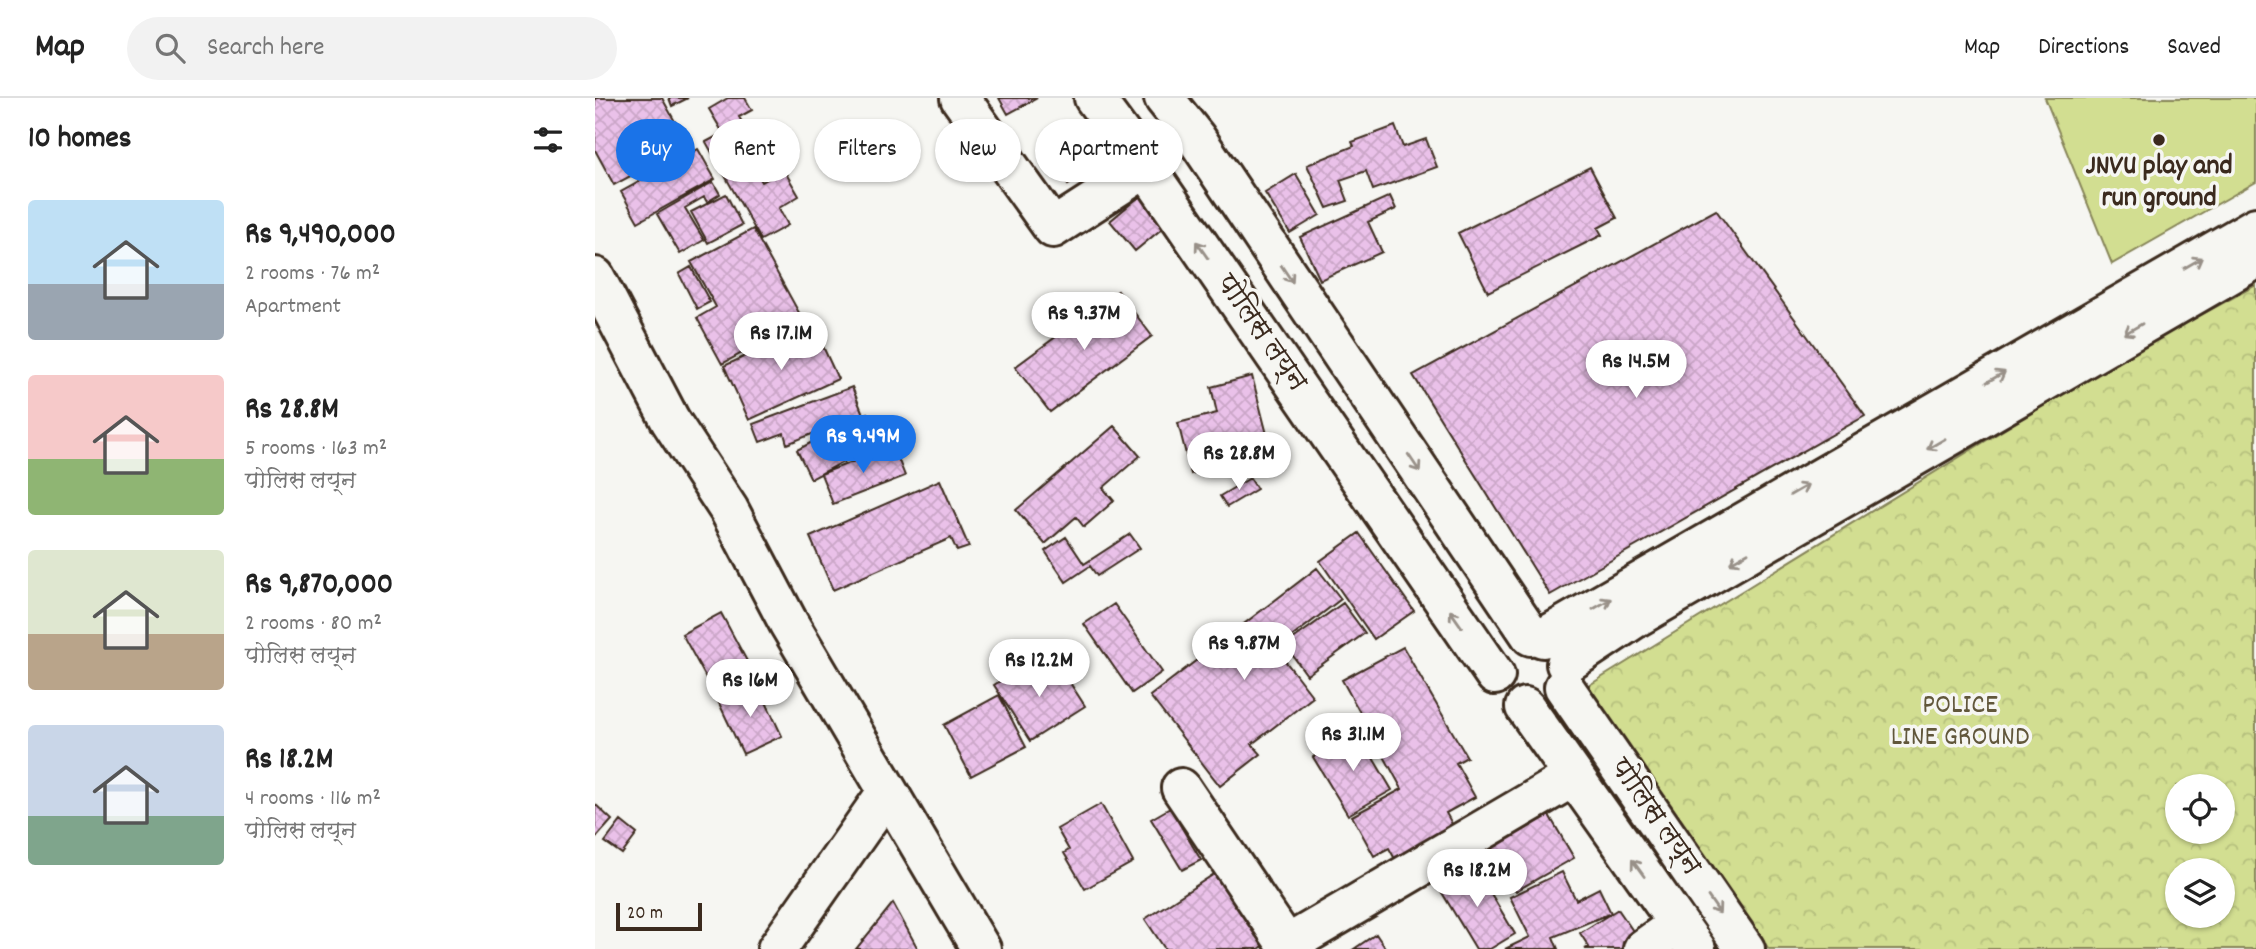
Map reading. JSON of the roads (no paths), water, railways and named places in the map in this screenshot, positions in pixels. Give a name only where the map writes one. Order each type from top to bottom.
[{"type":"street","points":[[960,98],[1053,228],[1124,182]]},
{"type":"street","name":"पोलिस लय्न","points":[[1094,98],[1110,119]]},
{"type":"street","name":"पोलिस लय्न","points":[[1164,98],[1196,138],[1551,656],[1745,949]]},
{"type":"street","name":"पोलिस लय्न","points":[[1156,182],[1495,675]]},
{"type":"street","points":[[1551,656],[2256,227]]},
{"type":"street","points":[[1551,656],[1637,617],[2256,259]]},
{"type":"street","points":[[595,277],[670,419],[729,510],[788,622],[981,949]]},
{"type":"street","points":[[1551,656],[1519,638],[1501,653],[1495,675],[1504,696],[1525,708],[1687,936],[1643,949]]},
{"type":"street","points":[[1525,708],[1548,704],[1551,656]]},
{"type":"street","points":[[1181,788],[1288,947],[1573,777]]},
{"type":"street","points":[[777,949],[887,792]]},
{"type":"place","name":"JNVU play and run ground","points":[[2159,140]]},
{"type":"park label","name":"POLICE LINE GROUND","points":[[1960,723]]}]
